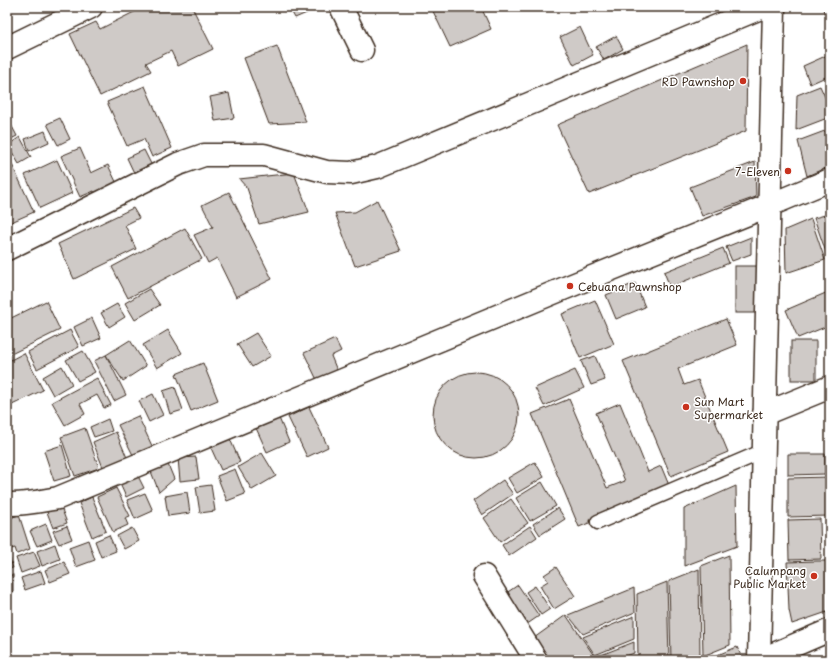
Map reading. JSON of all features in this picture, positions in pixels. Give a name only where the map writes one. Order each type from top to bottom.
[{"type":"street","points":[[7,48],[91,7]]},
{"type":"street","points":[[341,7],[362,50]]},
{"type":"street","points":[[7,249],[178,164],[204,155],[264,155],[327,172],[351,173],[377,167],[762,7]]},
{"type":"street","points":[[774,7],[759,660],[830,630]]},
{"type":"street","points":[[7,504],[36,502],[58,498],[830,180]]},
{"type":"street","points":[[764,414],[830,387]]},
{"type":"street","points":[[484,576],[536,660]]},
{"type":"lane","points":[[598,522],[764,451]]},
{"type":"building","points":[[144,7],[192,7],[213,49],[178,66],[171,51],[146,63],[151,71],[100,96],[70,34],[96,22],[100,29]]},
{"type":"building","points":[[289,7],[315,7],[316,9],[295,18]]},
{"type":"building","points":[[431,7],[481,7],[491,29],[450,47]]},
{"type":"building","points":[[822,7],[830,7],[830,26]]},
{"type":"building","points":[[580,27],[593,55],[574,65],[560,37]]},
{"type":"building","points":[[616,36],[623,49],[604,60],[596,47]]},
{"type":"building","points":[[747,44],[746,131],[589,194],[557,125]]},
{"type":"building","points":[[277,46],[306,122],[269,124],[244,58]]},
{"type":"building","points":[[830,54],[830,75],[810,84],[803,66]]},
{"type":"building","points":[[145,86],[172,148],[152,157],[144,139],[127,146],[107,102]]},
{"type":"building","points":[[820,86],[830,108],[830,117],[796,130],[797,95]]},
{"type":"building","points":[[229,93],[234,118],[215,121],[210,97]]},
{"type":"building","points":[[60,118],[70,139],[58,145],[47,124]]},
{"type":"building","points":[[7,119],[17,136],[7,141]]},
{"type":"building","points":[[830,129],[830,166],[807,176],[798,141]]},
{"type":"building","points":[[45,131],[49,142],[29,151],[25,139]]},
{"type":"building","points":[[20,137],[31,157],[19,164],[8,145]]},
{"type":"building","points":[[80,148],[91,173],[108,165],[119,188],[97,199],[94,191],[80,197],[61,156]]},
{"type":"building","points":[[144,150],[152,166],[135,175],[127,158]]},
{"type":"building","points":[[7,156],[34,212],[7,224]]},
{"type":"building","points":[[57,160],[72,193],[40,208],[25,175]]},
{"type":"building","points":[[755,162],[756,197],[702,216],[690,187]]},
{"type":"building","points":[[294,173],[309,212],[259,224],[247,188],[239,179]]},
{"type":"building","points":[[229,192],[272,279],[236,297],[217,258],[208,263],[194,235],[213,227],[202,205]]},
{"type":"building","points":[[377,200],[401,251],[355,266],[335,213],[355,212]]},
{"type":"building","points":[[830,204],[830,221],[824,207]]},
{"type":"building","points":[[133,208],[139,218],[125,225],[136,249],[74,279],[58,244]]},
{"type":"building","points":[[825,215],[830,230],[830,257],[828,258],[814,218]]},
{"type":"building","points":[[811,219],[825,260],[786,273],[785,230]]},
{"type":"building","points":[[185,228],[202,259],[128,298],[112,267]]},
{"type":"building","points":[[751,237],[751,254],[732,261],[726,247]]},
{"type":"building","points":[[723,248],[729,263],[670,287],[664,272]]},
{"type":"building","points":[[735,266],[758,266],[758,313],[735,313]]},
{"type":"building","points":[[635,283],[645,307],[616,319],[606,295]]},
{"type":"building","points":[[149,289],[160,305],[135,320],[125,303]]},
{"type":"building","points":[[828,292],[830,296],[830,325],[798,338],[786,310]]},
{"type":"building","points":[[595,300],[614,344],[580,358],[562,314]]},
{"type":"building","points":[[46,301],[60,330],[7,356],[7,320]]},
{"type":"building","points":[[117,304],[125,317],[109,327],[101,313]]},
{"type":"building","points":[[92,318],[101,338],[83,346],[74,327]]},
{"type":"building","points":[[726,319],[737,345],[678,369],[684,385],[698,380],[728,452],[671,476],[623,361]]},
{"type":"building","points":[[70,330],[79,347],[37,369],[28,352]]},
{"type":"building","points":[[168,330],[182,353],[157,368],[143,345]]},
{"type":"building","points":[[256,333],[271,356],[252,367],[237,344]]},
{"type":"building","points":[[335,339],[341,351],[331,356],[338,373],[318,382],[304,353]]},
{"type":"building","points":[[130,340],[146,366],[123,381],[106,355]]},
{"type":"building","points":[[791,341],[816,341],[816,380],[791,380]]},
{"type":"building","points":[[83,351],[95,372],[78,381],[66,360]]},
{"type":"building","points":[[24,353],[43,390],[10,406],[7,401],[7,362]]},
{"type":"building","points":[[106,355],[126,395],[114,401],[94,361]]},
{"type":"building","points":[[595,356],[605,380],[591,385],[581,361]]},
{"type":"building","points":[[203,363],[218,400],[191,411],[176,374]]},
{"type":"building","points":[[62,366],[72,384],[53,395],[43,377]]},
{"type":"building","points":[[575,370],[584,388],[544,406],[535,388]]},
{"type":"building","points":[[476,372],[492,376],[506,385],[515,399],[519,415],[515,431],[506,445],[492,454],[476,458],[460,454],[446,445],[437,431],[433,415],[437,399],[446,385],[460,376]]},
{"type":"building","points":[[97,378],[111,405],[104,408],[97,395],[80,404],[85,414],[65,425],[52,402]]},
{"type":"building","points":[[175,387],[183,410],[170,414],[163,391]]},
{"type":"building","points":[[153,394],[163,415],[149,422],[139,401]]},
{"type":"building","points":[[569,399],[607,488],[625,481],[596,413],[620,403],[648,472],[661,466],[671,490],[579,527],[532,414]]},
{"type":"building","points":[[309,407],[328,447],[307,457],[288,417]]},
{"type":"building","points":[[138,416],[153,448],[134,457],[118,425]]},
{"type":"building","points":[[279,418],[289,442],[267,452],[256,428]]},
{"type":"building","points":[[108,419],[112,431],[94,437],[90,427]]},
{"type":"building","points":[[85,428],[99,468],[75,476],[61,437]]},
{"type":"building","points":[[116,432],[128,460],[104,470],[93,442]]},
{"type":"building","points":[[230,439],[240,462],[221,470],[211,448]]},
{"type":"building","points":[[62,445],[71,476],[54,481],[44,451]]},
{"type":"building","points":[[262,453],[276,476],[252,490],[238,467]]},
{"type":"building","points":[[788,454],[825,454],[825,474],[788,475]]},
{"type":"building","points":[[196,457],[199,479],[180,481],[178,458]]},
{"type":"building","points":[[167,462],[174,479],[159,492],[150,469]]},
{"type":"building","points":[[535,462],[544,477],[517,493],[508,478]]},
{"type":"building","points":[[235,469],[245,494],[227,501],[217,476]]},
{"type":"building","points":[[138,476],[144,488],[126,497],[120,484]]},
{"type":"building","points":[[830,477],[830,516],[788,517],[788,478]]},
{"type":"building","points":[[503,480],[513,494],[482,515],[473,501]]},
{"type":"building","points":[[542,482],[556,506],[530,521],[516,498]]},
{"type":"building","points":[[211,485],[215,511],[200,513],[196,487]]},
{"type":"building","points":[[736,486],[737,546],[684,566],[684,509]]},
{"type":"building","points":[[116,488],[130,516],[125,518],[128,525],[113,532],[97,497]]},
{"type":"building","points":[[187,492],[190,513],[168,516],[165,496]]},
{"type":"building","points":[[145,493],[153,511],[135,519],[127,500]]},
{"type":"building","points":[[92,497],[106,531],[92,537],[79,503]]},
{"type":"building","points":[[511,499],[528,523],[500,542],[484,518]]},
{"type":"building","points":[[61,507],[67,523],[53,528],[47,512]]},
{"type":"building","points":[[558,508],[565,519],[540,535],[533,524]]},
{"type":"building","points":[[19,515],[30,549],[17,554],[15,548],[11,549],[7,536],[7,519]]},
{"type":"building","points":[[820,519],[821,559],[789,560],[788,520]]},
{"type":"building","points":[[46,524],[52,540],[37,546],[30,531]]},
{"type":"building","points":[[67,526],[72,539],[59,544],[53,531]]},
{"type":"building","points":[[530,526],[537,537],[509,556],[502,545]]},
{"type":"building","points":[[132,528],[139,541],[124,549],[117,536]]},
{"type":"building","points":[[109,535],[116,551],[101,557],[95,541]]},
{"type":"building","points":[[88,540],[95,560],[76,567],[69,547]]},
{"type":"building","points":[[55,544],[60,559],[42,566],[37,551]]},
{"type":"building","points":[[34,552],[40,566],[21,573],[16,558]]},
{"type":"building","points":[[729,555],[730,645],[703,656],[701,566]]},
{"type":"building","points":[[10,559],[13,568],[7,569],[7,560]]},
{"type":"building","points":[[830,561],[830,611],[792,624],[789,610],[787,562]]},
{"type":"building","points":[[64,562],[70,574],[50,582],[45,570]]},
{"type":"building","points":[[556,567],[575,596],[554,609],[540,586],[548,581],[544,575]]},
{"type":"building","points":[[699,569],[700,658],[696,660],[671,660],[669,581]]},
{"type":"building","points":[[41,571],[45,583],[25,590],[21,578]]},
{"type":"building","points":[[7,575],[13,575],[13,592],[7,592]]},
{"type":"building","points":[[667,582],[669,660],[638,660],[637,594]]},
{"type":"building","points":[[518,585],[539,616],[523,627],[502,596]]},
{"type":"building","points":[[535,586],[550,609],[541,615],[526,592]]},
{"type":"building","points":[[634,588],[635,612],[583,634],[568,615]]},
{"type":"building","points":[[566,615],[597,660],[539,660],[527,643]]},
{"type":"building","points":[[634,616],[634,639],[595,655],[583,637]]},
{"type":"building","points":[[634,642],[634,653],[616,660],[598,660],[596,657]]},
{"type":"building","points":[[737,647],[743,660],[705,660]]},
{"type":"place","name":"RD Pawnshop","points":[[743,81]]},
{"type":"place","name":"7-Eleven","points":[[788,171]]},
{"type":"place","name":"Cebuana Pawnshop","points":[[570,286]]},
{"type":"place","name":"Sun Mart Supermarket","points":[[686,407]]},
{"type":"place","name":"Calumpang Public Market","points":[[814,576]]}]
